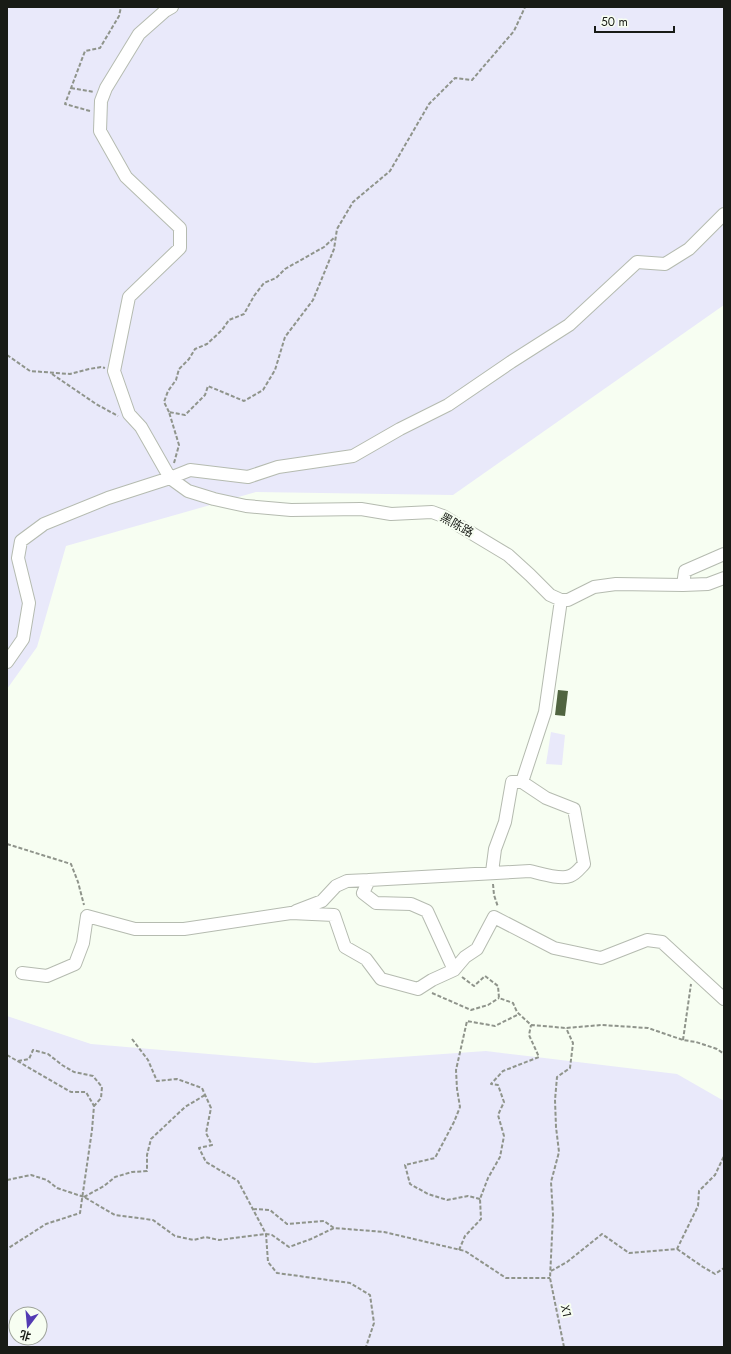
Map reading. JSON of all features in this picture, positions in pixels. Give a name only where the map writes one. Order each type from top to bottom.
[{"type":"street","points":[[170,478],[141,427],[129,414],[114,370],[129,297],[180,248],[180,228],[126,177],[100,131],[101,101],[106,88],[139,34],[164,11],[172,7]]},
{"type":"street","points":[[7,662],[23,639],[29,603],[18,558],[21,540],[44,524],[108,498],[190,470],[248,478],[278,467],[353,456],[400,429],[448,406],[511,362],[569,325],[637,262],[665,264],[689,249],[724,214]]},
{"type":"street","name":"黑陈路","points":[[170,478],[188,491],[214,499],[246,506],[291,510],[361,509],[391,514],[432,512],[443,516],[508,555],[530,574],[550,595],[561,600]]},
{"type":"street","points":[[683,585],[685,571],[724,554]]},
{"type":"street","points":[[522,782],[545,712],[561,600],[568,600],[594,587],[616,584],[708,584],[724,578]]},
{"type":"street","points":[[291,913],[322,901],[336,886],[347,881],[530,871],[556,877],[569,877],[584,864],[574,809],[546,798],[522,782],[512,782],[505,822],[495,849],[492,872]]},
{"type":"street","points":[[369,880],[363,893],[376,903],[411,904],[427,911],[454,970]]},
{"type":"street","points":[[22,973],[47,976],[74,964],[83,943],[87,916],[135,929],[184,929],[291,913],[334,916],[345,947],[366,959],[381,979],[418,988],[454,970],[465,957],[477,948],[494,917],[554,948],[601,958],[647,940],[662,942],[724,999]]},
{"type":"path","points":[[100,131],[90,110],[65,104],[85,51],[100,48],[119,16],[121,7]]},
{"type":"path","points":[[169,412],[185,415],[205,395],[208,386],[244,401],[263,390],[275,370],[285,337],[313,300],[334,249],[337,229],[354,202],[390,171],[429,104],[455,78],[472,80],[514,31],[525,7]]},
{"type":"path","points":[[71,88],[92,92],[106,88]]},
{"type":"path","points":[[170,478],[179,445],[169,412],[164,402],[168,391],[176,380],[179,369],[189,359],[195,349],[207,344],[222,330],[229,320],[244,314],[254,296],[264,283],[276,278],[284,269],[324,247],[336,237]]},
{"type":"path","points":[[7,355],[30,371],[51,374],[70,374],[101,367],[114,370]]},
{"type":"path","points":[[51,374],[96,404],[123,418]]},
{"type":"path","points":[[7,844],[71,864],[78,882],[87,916]]},
{"type":"path","points":[[454,970],[474,986],[485,976],[498,986],[499,998]]},
{"type":"path","points":[[683,1040],[693,971]]},
{"type":"path","points":[[418,988],[437,994],[471,1010],[488,1005],[499,998]]},
{"type":"path","points":[[499,998],[513,1003],[519,1014],[531,1025],[566,1028],[602,1025],[648,1028],[683,1040],[717,1048],[724,1054]]},
{"type":"path","points":[[480,1199],[468,1196],[446,1200],[428,1194],[410,1184],[405,1165],[435,1158],[454,1122],[460,1107],[456,1070],[467,1022],[495,1026],[519,1014]]},
{"type":"path","points":[[459,1250],[465,1236],[481,1219],[480,1199],[488,1178],[500,1157],[504,1136],[498,1115],[504,1102],[498,1085],[491,1084],[503,1071],[539,1057],[529,1035],[531,1025]]},
{"type":"path","name":"X1","points":[[564,1347],[550,1278],[553,1215],[551,1182],[559,1152],[555,1107],[557,1077],[570,1068],[572,1043],[566,1028]]},
{"type":"path","points":[[132,1038],[148,1060],[156,1081],[177,1079],[202,1088],[211,1108],[206,1133],[212,1145],[199,1148],[206,1162],[238,1181],[266,1234],[268,1262],[277,1273],[350,1283],[370,1295],[374,1323],[366,1347]]},
{"type":"path","points":[[18,1061],[29,1059],[33,1050],[48,1054],[74,1072],[93,1076],[102,1087],[101,1098],[94,1106]]},
{"type":"path","points":[[7,1055],[71,1092],[86,1092],[94,1106],[84,1196],[80,1213],[46,1224],[7,1249]]},
{"type":"path","points":[[84,1196],[104,1186],[115,1177],[132,1172],[147,1171],[147,1155],[152,1139],[185,1107],[205,1095]]},
{"type":"path","points":[[677,1249],[698,1206],[699,1191],[715,1175],[724,1156]]},
{"type":"path","points":[[7,1180],[31,1175],[47,1180],[57,1188],[84,1196],[115,1215],[153,1220],[175,1236],[194,1240],[205,1236],[219,1240],[266,1234],[272,1235],[289,1247],[334,1228],[384,1232],[465,1251],[506,1278],[550,1278],[551,1271],[567,1262],[602,1234],[629,1253],[677,1249],[715,1274],[724,1268]]},
{"type":"path","points":[[253,1209],[270,1210],[287,1224],[324,1221],[334,1228]]},
{"type":"shaded area","points":[[7,7],[724,7],[724,305],[453,495],[256,492],[66,546],[37,647],[7,689]]},
{"type":"shaded area","points":[[551,732],[565,735],[562,765],[546,764]]},
{"type":"shaded area","points":[[7,1016],[91,1044],[315,1063],[486,1051],[677,1074],[724,1101],[724,1347],[7,1347]]},
{"type":"building","points":[[558,690],[568,691],[565,716],[555,715]]}]
